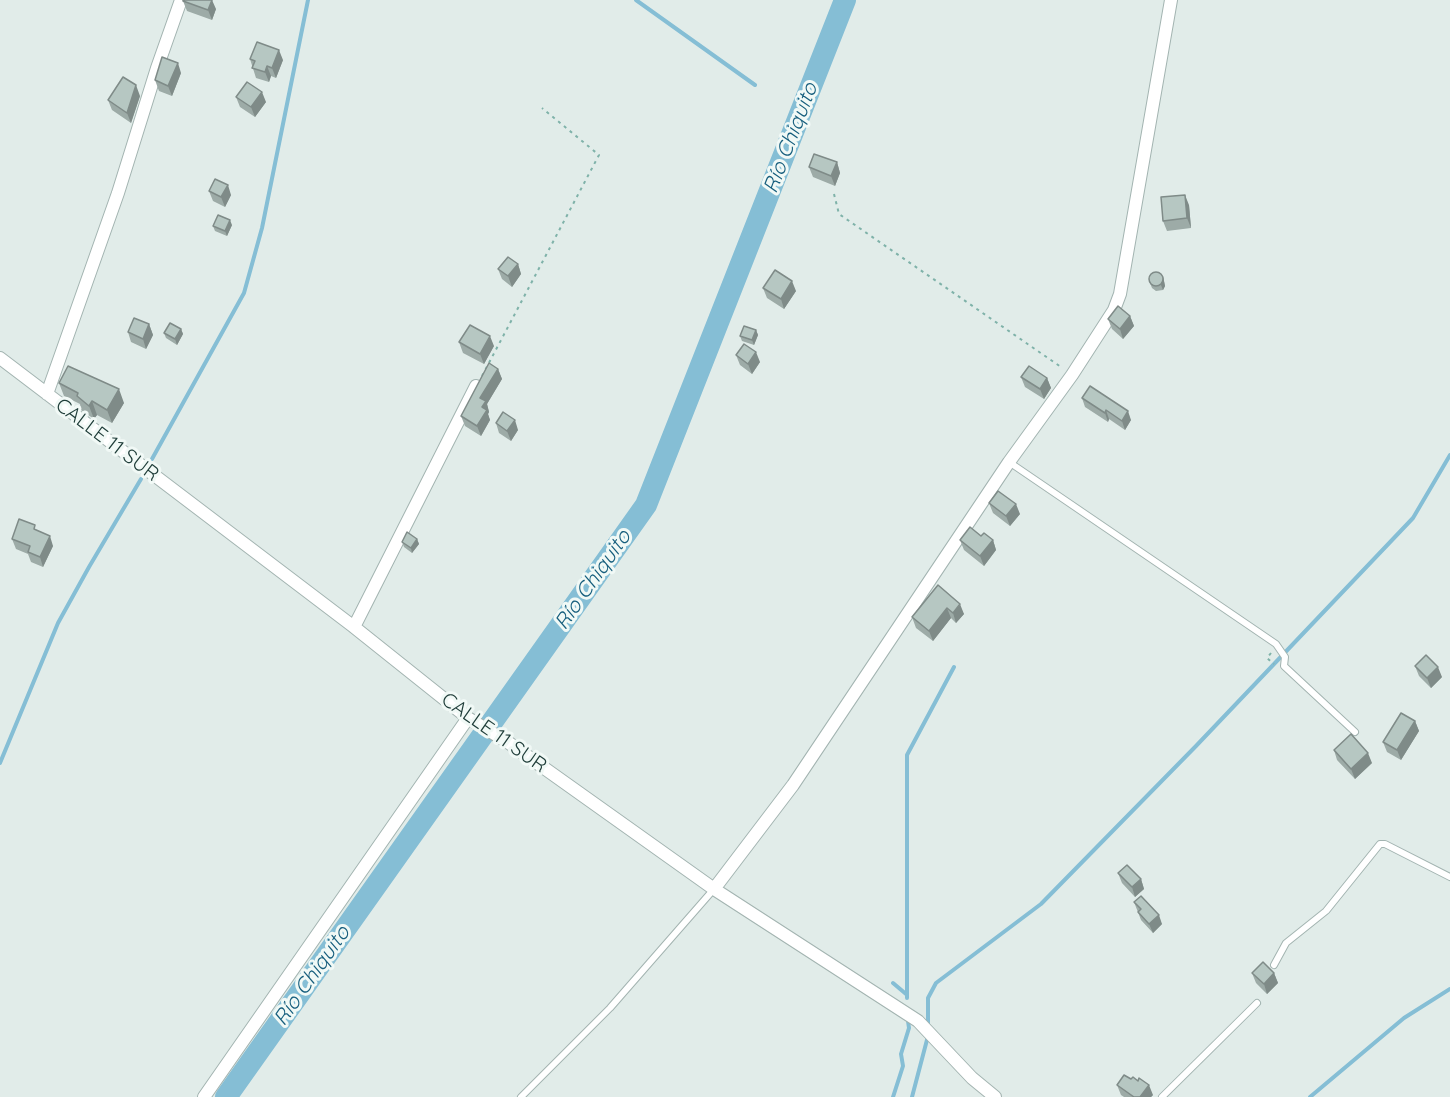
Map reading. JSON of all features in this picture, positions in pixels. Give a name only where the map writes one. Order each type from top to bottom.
[{"type":"street","points":[[47,394],[118,194],[157,68],[181,0]]},
{"type":"street","points":[[714,889],[793,785],[1009,462],[1072,375],[1114,310],[1120,294],[1171,0]]},
{"type":"street","name":"CALLE 11 SUR","points":[[0,358],[354,627],[473,721],[509,743],[714,889],[918,1021],[972,1078],[995,1097]]},
{"type":"street","points":[[354,627],[476,387]]},
{"type":"street","points":[[204,1097],[473,721]]},
{"type":"lane","points":[[1009,462],[1276,644],[1284,655],[1284,666],[1355,732]]},
{"type":"lane","points":[[1274,965],[1286,943],[1326,911],[1380,844],[1385,844],[1450,877]]},
{"type":"lane","points":[[521,1097],[610,1008],[714,889]]},
{"type":"lane","points":[[1162,1097],[1257,1003]]},
{"type":"path","points":[[476,387],[599,155],[542,108]]},
{"type":"path","points":[[834,194],[839,214],[1072,375]]},
{"type":"path","points":[[1267,658],[1277,666]]},
{"type":"building","points":[[183,0],[212,0],[208,10]]},
{"type":"building","points":[[257,42],[279,50],[272,68],[267,66],[265,72],[252,68],[255,61],[250,59]]},
{"type":"building","points":[[162,57],[178,63],[168,86],[155,80]]},
{"type":"building","points":[[123,77],[136,85],[127,113],[108,100]]},
{"type":"building","points":[[247,82],[262,92],[251,107],[236,97]]},
{"type":"building","points":[[814,154],[837,162],[831,176],[809,167]]},
{"type":"building","points":[[215,179],[228,185],[221,197],[209,191]]},
{"type":"building","points":[[1185,195],[1187,218],[1163,221],[1161,197]]},
{"type":"building","points":[[218,215],[230,220],[225,231],[213,226]]},
{"type":"building","points":[[508,257],[518,264],[508,276],[498,269]]},
{"type":"building","points":[[775,270],[792,281],[781,299],[763,288]]},
{"type":"building","points":[[1156,272],[1161,274],[1163,279],[1161,284],[1156,286],[1151,284],[1149,279],[1151,274]]},
{"type":"building","points":[[1118,306],[1130,316],[1120,329],[1108,319]]},
{"type":"building","points":[[134,318],[149,324],[143,339],[128,332]]},
{"type":"building","points":[[170,323],[181,329],[175,339],[164,333]]},
{"type":"building","points":[[470,325],[490,336],[480,354],[459,342]]},
{"type":"building","points":[[744,326],[756,330],[752,340],[740,336]]},
{"type":"building","points":[[744,344],[756,352],[748,364],[736,355]]},
{"type":"building","points":[[489,363],[498,369],[480,398],[486,401],[482,407],[487,410],[477,426],[461,416]]},
{"type":"building","points":[[68,366],[119,389],[107,410],[92,401],[89,406],[77,396],[78,393],[59,383]]},
{"type":"building","points":[[1029,366],[1047,378],[1040,389],[1021,377]]},
{"type":"building","points":[[1090,386],[1128,411],[1122,421],[1082,398]]},
{"type":"building","points":[[503,412],[515,420],[507,431],[496,423]]},
{"type":"building","points":[[998,491],[1016,504],[1006,516],[989,503]]},
{"type":"building","points":[[19,519],[35,525],[34,529],[50,536],[40,557],[28,552],[30,546],[12,539]]},
{"type":"building","points":[[970,527],[981,536],[984,533],[993,540],[980,556],[960,540]]},
{"type":"building","points":[[407,532],[417,539],[411,548],[402,542]]},
{"type":"building","points":[[938,585],[960,604],[953,613],[947,608],[929,631],[912,617]]},
{"type":"building","points":[[1426,655],[1438,667],[1427,678],[1415,666]]},
{"type":"building","points":[[1401,713],[1415,721],[1397,750],[1383,742]]},
{"type":"building","points":[[1351,734],[1368,753],[1351,769],[1334,750]]},
{"type":"building","points":[[1127,865],[1141,879],[1132,887],[1118,873]]},
{"type":"building","points":[[1141,896],[1159,915],[1149,924],[1138,912],[1141,909],[1134,902]]},
{"type":"building","points":[[1263,962],[1274,973],[1264,984],[1252,973]]},
{"type":"building","points":[[1124,1075],[1138,1081],[1139,1078],[1149,1085],[1140,1097],[1134,1097],[1117,1085]]},
{"type":"waterway","points":[[152,459],[244,293],[262,228],[308,0]]},
{"type":"waterway","points":[[636,0],[755,85]]},
{"type":"waterway","name":"Río Chiquito","points":[[226,1097],[646,505],[845,0]]},
{"type":"waterway","points":[[928,1026],[928,998],[936,983],[1041,904],[1196,746],[1413,518],[1450,455]]},
{"type":"waterway","points":[[0,763],[58,623],[141,479]]},
{"type":"waterway","points":[[907,998],[907,755],[954,667]]},
{"type":"waterway","points":[[893,983],[906,994]]},
{"type":"waterway","points":[[1310,1097],[1404,1018],[1450,989]]},
{"type":"waterway","points":[[893,1097],[903,1066],[901,1054],[909,1028],[908,1021]]},
{"type":"waterway","points":[[912,1097],[928,1036]]}]
